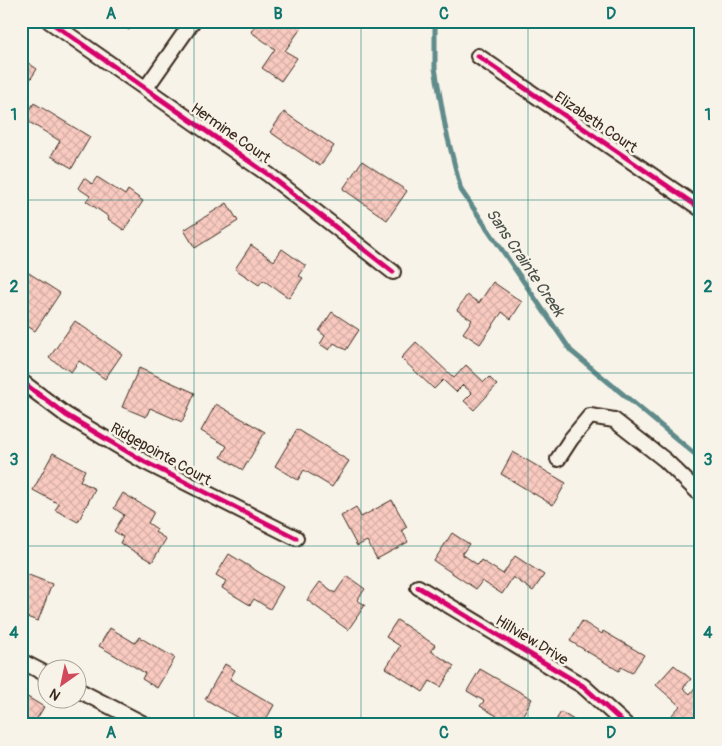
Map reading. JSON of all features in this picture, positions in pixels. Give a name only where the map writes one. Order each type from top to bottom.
[{"type":"street","name":"Hermine Court","points":[[49,21],[269,175],[393,272]]},
{"type":"street","points":[[146,88],[193,21]]},
{"type":"street","name":"Elizabeth Court","points":[[478,56],[701,209]]},
{"type":"street","name":"Ridgepointe Court","points":[[21,381],[66,415],[145,462],[296,538]]},
{"type":"street","points":[[558,459],[571,439],[590,416],[614,420],[665,460],[701,496]]},
{"type":"street","name":"Hillview Drive","points":[[418,587],[583,686],[626,725]]},
{"type":"street","points":[[21,661],[38,670]]},
{"type":"street","points":[[88,695],[146,725]]},
{"type":"building","points":[[116,21],[134,21],[129,30]]},
{"type":"building","points":[[258,21],[306,21],[285,51],[297,58],[281,81],[262,68],[275,49],[251,32]]},
{"type":"building","points":[[21,58],[37,69],[24,89],[21,87]]},
{"type":"building","points":[[34,103],[90,137],[72,168],[51,156],[60,141],[24,119]]},
{"type":"building","points":[[284,112],[334,146],[320,166],[270,132]]},
{"type":"building","points":[[362,161],[407,191],[387,220],[343,189]]},
{"type":"building","points":[[97,177],[125,195],[128,190],[143,201],[124,230],[86,201],[90,196],[78,188],[84,178],[92,184]]},
{"type":"building","points":[[227,203],[238,221],[195,248],[184,230]]},
{"type":"building","points":[[251,245],[274,261],[282,249],[306,266],[299,276],[303,278],[289,298],[263,280],[259,285],[235,269]]},
{"type":"building","points":[[21,268],[60,293],[35,331],[21,322],[21,311],[23,308],[21,307]]},
{"type":"building","points":[[493,282],[522,302],[511,319],[502,312],[480,344],[463,333],[472,320],[457,310],[467,295],[479,303]]},
{"type":"building","points":[[332,312],[359,330],[346,350],[334,343],[329,350],[320,344],[325,336],[319,331]]},
{"type":"building","points":[[75,321],[122,354],[105,379],[79,361],[71,372],[49,358]]},
{"type":"building","points":[[416,342],[454,378],[466,365],[484,382],[489,377],[497,385],[474,410],[464,401],[472,393],[463,385],[456,392],[443,380],[434,389],[401,358]]},
{"type":"building","points":[[139,368],[195,393],[182,422],[150,408],[146,417],[122,407]]},
{"type":"building","points":[[216,404],[265,432],[243,470],[221,457],[227,446],[201,431]]},
{"type":"building","points":[[297,429],[349,461],[332,487],[304,470],[298,480],[275,466]]},
{"type":"building","points":[[513,452],[566,483],[553,505],[501,474]]},
{"type":"building","points":[[53,453],[85,470],[80,481],[95,489],[78,522],[55,510],[59,504],[33,490]]},
{"type":"building","points":[[123,493],[154,512],[148,523],[157,529],[155,532],[166,539],[152,562],[120,543],[123,537],[114,531],[124,515],[114,508]]},
{"type":"building","points":[[392,500],[407,527],[402,530],[408,542],[377,559],[367,541],[357,546],[341,516],[356,507],[361,517]]},
{"type":"building","points":[[452,533],[469,544],[462,554],[478,565],[481,560],[503,574],[515,556],[544,575],[533,591],[513,577],[502,594],[482,581],[476,589],[434,561]]},
{"type":"building","points":[[229,554],[283,587],[270,609],[254,599],[250,605],[222,588],[226,581],[216,575]]},
{"type":"building","points":[[21,572],[52,584],[38,621],[21,615]]},
{"type":"building","points":[[347,576],[365,589],[357,600],[365,605],[348,630],[307,600],[320,582],[335,593]]},
{"type":"building","points":[[397,620],[435,645],[431,651],[454,666],[441,687],[430,681],[423,692],[386,668],[400,646],[386,637]]},
{"type":"building","points":[[582,621],[602,634],[603,631],[644,655],[632,673],[621,667],[619,671],[570,641]]},
{"type":"building","points":[[110,628],[135,643],[139,637],[175,658],[157,688],[142,679],[145,673],[99,646]]},
{"type":"building","points":[[225,664],[235,670],[230,679],[274,705],[263,725],[250,725],[205,699]]},
{"type":"building","points":[[674,665],[691,679],[683,688],[690,694],[697,685],[701,689],[701,725],[682,725],[671,716],[680,706],[656,685]]},
{"type":"building","points":[[480,669],[532,699],[517,725],[502,725],[505,721],[480,706],[484,701],[467,691]]},
{"type":"building","points":[[21,693],[38,703],[38,708],[43,708],[33,725],[28,725],[21,721]]},
{"type":"building","points":[[561,712],[577,722],[576,725],[553,725]]},
{"type":"waterway","name":"Sans Crainte Creek","points":[[435,21],[435,68],[446,131],[461,190],[571,351],[701,459]]},
{"type":"cycle path","points":[[49,21],[269,175],[393,272]]},
{"type":"cycle path","points":[[478,56],[701,209]]},
{"type":"cycle path","points":[[21,381],[66,415],[145,462],[296,538]]},
{"type":"cycle path","points":[[418,587],[583,686],[626,725]]}]
